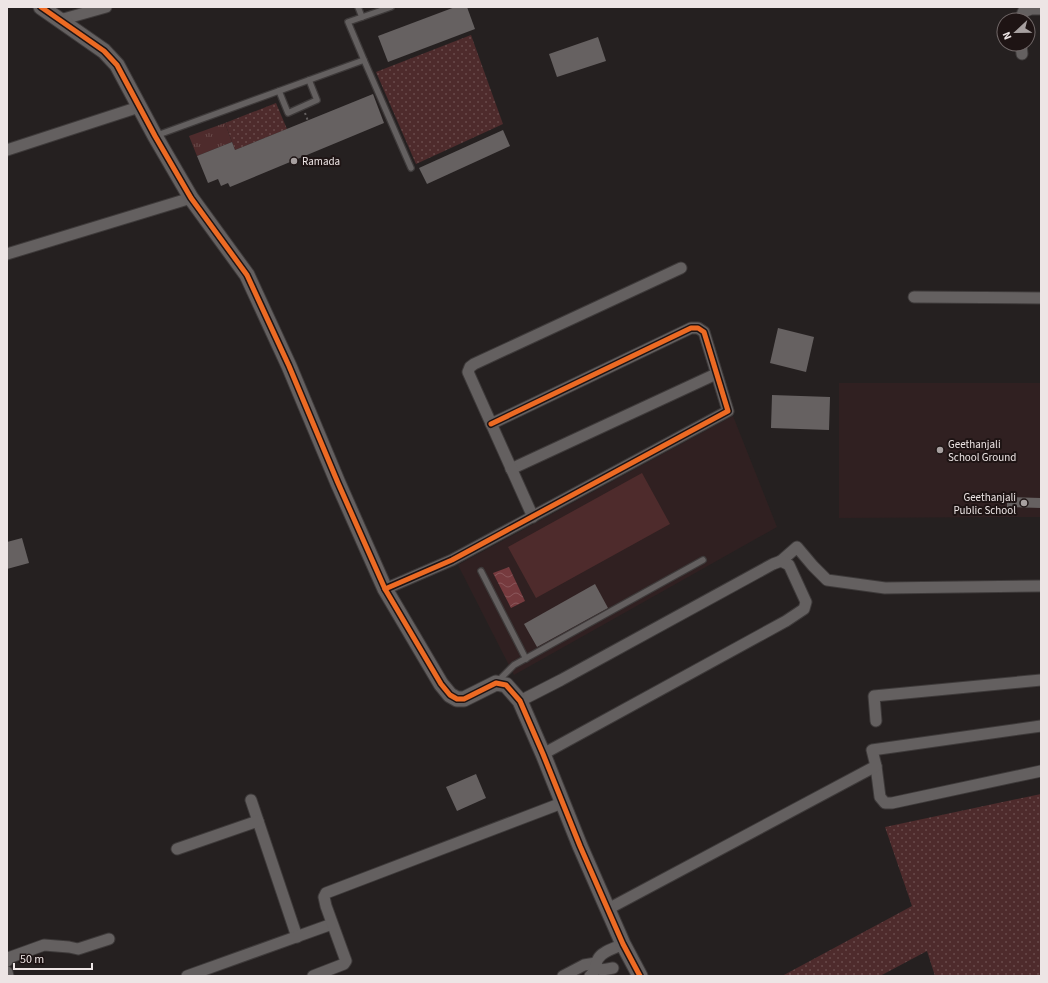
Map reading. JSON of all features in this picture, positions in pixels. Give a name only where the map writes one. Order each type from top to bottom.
[{"type":"street","points":[[41,7],[104,51],[117,65],[155,136],[191,198],[247,275],[289,366],[338,483],[385,589],[441,684],[450,695],[457,699],[464,699],[496,683],[506,685],[520,701],[623,944],[640,976]]},
{"type":"street","points":[[60,20],[106,7]]},
{"type":"street","points":[[1023,12],[1041,8]]},
{"type":"street","points":[[7,150],[139,107]]},
{"type":"street","points":[[7,254],[191,198]]},
{"type":"street","points":[[533,517],[468,372],[470,367],[681,268]]},
{"type":"street","points":[[914,297],[1041,298]]},
{"type":"street","points":[[385,589],[452,560],[728,411],[704,332],[698,328],[691,328],[491,424]]},
{"type":"street","points":[[511,468],[716,374]]},
{"type":"street","points":[[520,701],[773,564],[782,562],[797,547],[812,566],[826,580],[884,588],[1041,586]]},
{"type":"street","points":[[543,754],[786,621],[804,609],[806,602],[793,573],[789,565],[782,562]]},
{"type":"street","points":[[876,721],[874,696],[1041,680]]},
{"type":"street","points":[[1041,726],[872,750],[876,766],[880,797],[885,803],[892,803],[1041,771]]},
{"type":"street","points":[[608,909],[876,766]]},
{"type":"street","points":[[251,800],[297,937]]},
{"type":"street","points":[[313,976],[344,964],[346,961],[332,924],[324,897],[326,893],[562,803]]},
{"type":"street","points":[[177,849],[258,821]]},
{"type":"street","points":[[187,976],[332,924]]},
{"type":"street","points":[[7,961],[8,958],[44,945],[78,949],[108,939]]},
{"type":"street","points":[[594,969],[601,954],[623,944]]},
{"type":"street","points":[[563,976],[584,965],[602,970],[612,968]]},
{"type":"street","points":[[7,972],[8,976]]},
{"type":"lane","points":[[358,7],[362,17]]},
{"type":"lane","points":[[391,7],[348,22],[411,168]]},
{"type":"lane","points":[[155,136],[364,60]]},
{"type":"lane","points":[[279,91],[288,113],[317,100],[309,80]]},
{"type":"lane","points":[[496,683],[514,666],[703,560]]},
{"type":"lane","points":[[481,570],[526,659]]},
{"type":"shaded area","name":"Geethanjali School Ground","points":[[839,383],[1041,383],[1041,517],[839,518]]},
{"type":"shaded area","points":[[733,416],[777,527],[514,675],[458,565]]},
{"type":"green space","points":[[471,35],[503,124],[416,164],[376,72]]},
{"type":"green space","points":[[276,103],[287,129],[235,150],[225,123]]},
{"type":"green space","points":[[225,123],[232,142],[197,156],[189,136]]},
{"type":"green space","points":[[642,473],[670,524],[536,598],[508,547]]},
{"type":"green space","points":[[1041,794],[1041,976],[935,976],[927,951],[880,976],[782,976],[912,906],[885,827]]},
{"type":"water","points":[[509,567],[525,601],[511,608],[493,573]]},
{"type":"building","points":[[455,7],[467,7],[475,29],[388,62],[378,36]]},
{"type":"building","points":[[598,37],[606,61],[557,77],[549,54]]},
{"type":"building","points":[[373,94],[384,123],[230,187],[228,183],[221,186],[218,179],[208,183],[197,156],[232,142],[235,150]]},
{"type":"building","points":[[503,130],[510,146],[427,184],[419,168]]},
{"type":"building","points":[[778,328],[814,337],[806,372],[770,363]]},
{"type":"building","points":[[772,395],[830,397],[829,430],[771,428]]},
{"type":"building","name":"Geethanjali Public School","points":[[1007,497],[1041,498],[1041,508],[1007,507]]},
{"type":"building","points":[[22,538],[29,563],[7,569],[7,542]]},
{"type":"building","points":[[595,584],[608,608],[537,647],[524,624]]},
{"type":"building","points":[[476,774],[486,798],[457,811],[446,787]]},
{"type":"cycle path","points":[[41,7],[104,51],[117,65],[155,136],[191,198],[247,275],[289,366],[338,483],[385,589],[441,684],[450,695],[457,699],[464,699],[496,683],[506,685],[520,701],[580,846],[623,944],[640,976]]},
{"type":"cycle path","points":[[385,589],[452,560],[728,411],[704,332],[698,328],[691,328],[491,424]]},
{"type":"place","name":"Ramada","points":[[294,161]]},
{"type":"place","name":"Geethanjali School Ground","points":[[940,450]]},
{"type":"place","name":"Geethanjali Public School","points":[[1024,503]]}]
